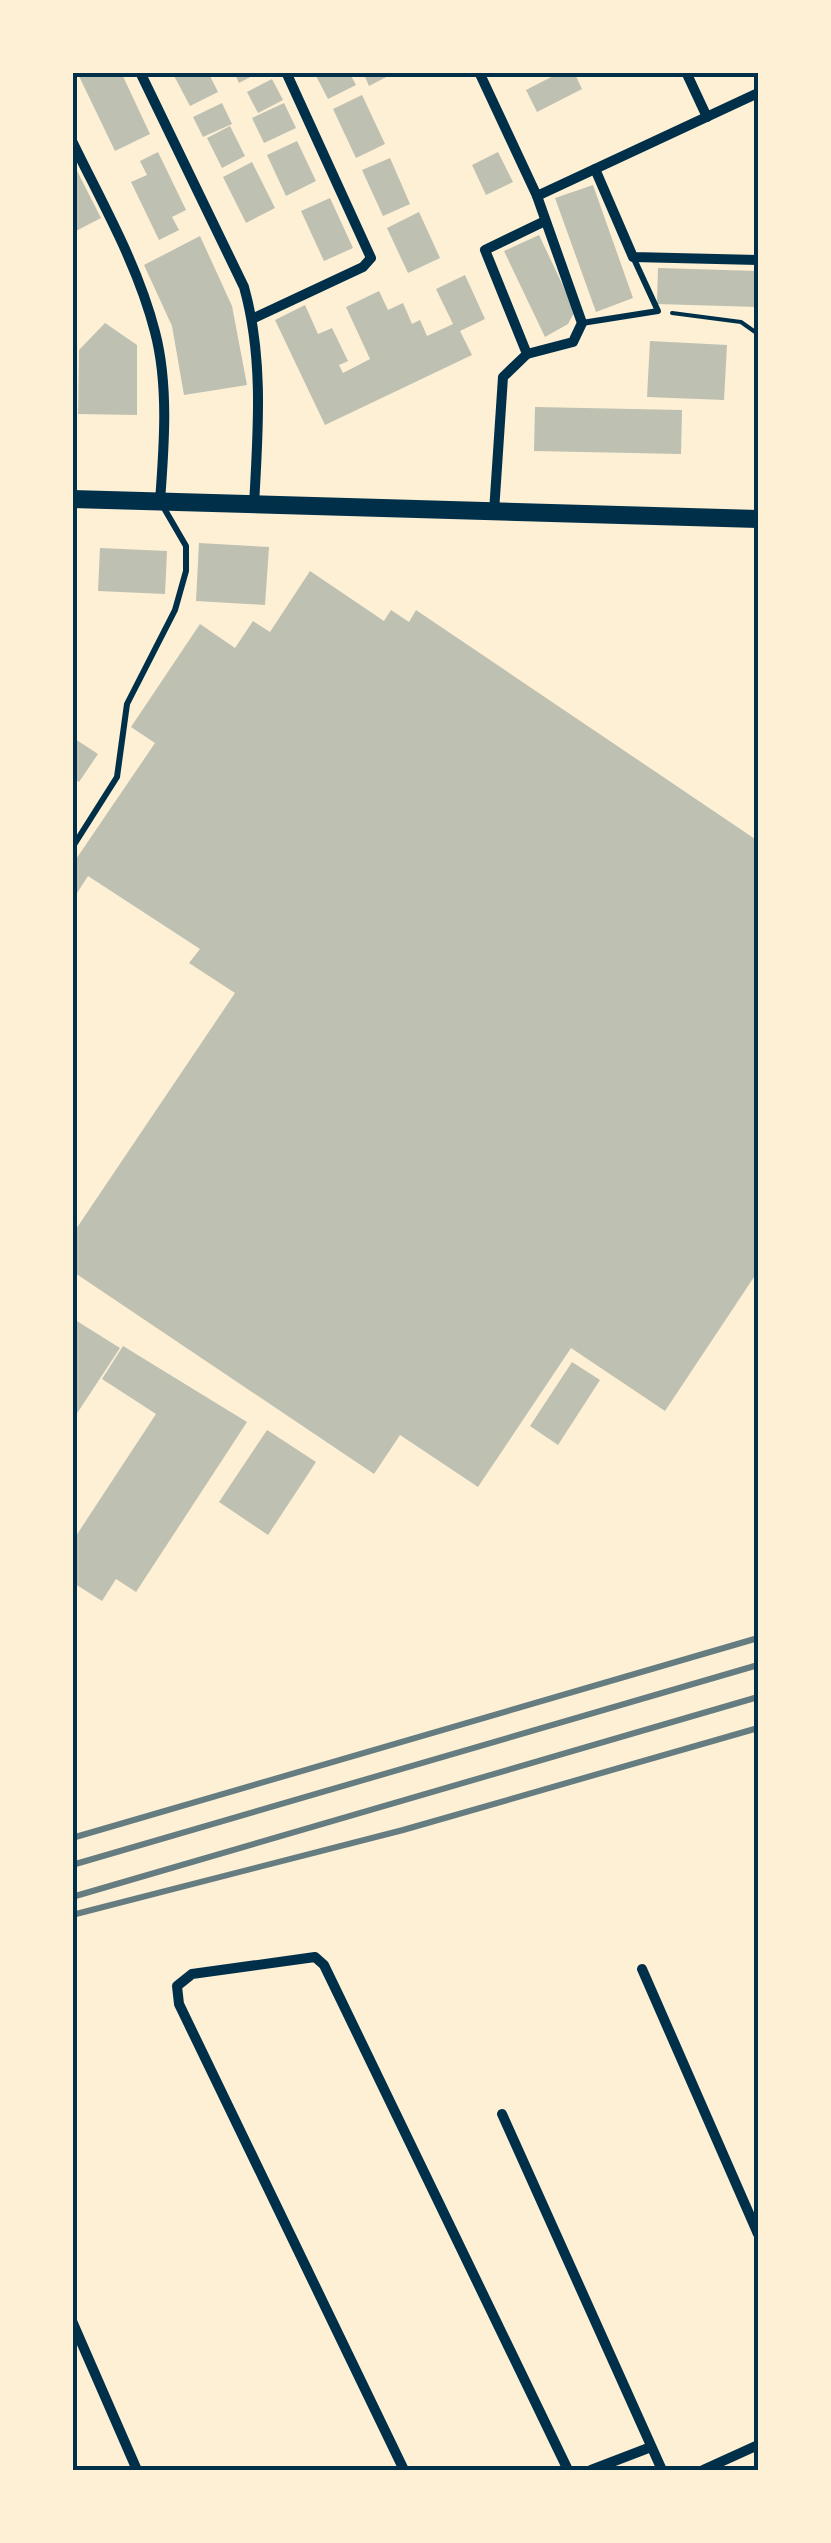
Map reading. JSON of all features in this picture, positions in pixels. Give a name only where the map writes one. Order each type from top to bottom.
[{"type":"main road","points":[[72,500],[758,519]]},
{"type":"street","points":[[140,72],[244,287],[252,318],[258,376],[254,506]]},
{"type":"street","points":[[252,318],[363,267],[372,258],[286,72]]},
{"type":"street","points":[[479,72],[537,196],[582,323],[572,342],[527,354],[509,368],[500,388],[494,512]]},
{"type":"street","points":[[686,72],[707,117]]},
{"type":"street","points":[[537,196],[758,93]]},
{"type":"street","points":[[72,141],[126,252],[156,334],[164,452],[160,501]]},
{"type":"street","points":[[595,169],[633,258],[758,260]]},
{"type":"street","points":[[527,354],[485,250],[546,222]]},
{"type":"street","points":[[404,2470],[179,2004],[177,1986],[192,1974],[315,1956],[324,1965],[568,2470]]},
{"type":"street","points":[[642,1969],[758,2234]]},
{"type":"street","points":[[502,2114],[662,2470]]},
{"type":"street","points":[[72,2321],[138,2470]]},
{"type":"street","points":[[704,2470],[758,2445]]},
{"type":"street","points":[[591,2470],[651,2446]]},
{"type":"lane","points":[[582,323],[658,311],[633,258]]},
{"type":"lane","points":[[72,848],[117,777],[128,704],[175,610],[186,571],[186,546],[160,501]]},
{"type":"path","points":[[658,311],[740,322],[758,334]]},
{"type":"building","points":[[77,72],[121,72],[150,134],[115,151]]},
{"type":"building","points":[[172,72],[208,72],[218,92],[190,106]]},
{"type":"building","points":[[234,72],[260,72],[239,83]]},
{"type":"building","points":[[314,72],[349,72],[356,85],[328,99]]},
{"type":"building","points":[[363,72],[396,72],[369,86]]},
{"type":"building","points":[[561,72],[574,72],[582,89],[537,112],[526,90]]},
{"type":"building","points":[[272,79],[283,100],[258,113],[247,92]]},
{"type":"building","points":[[362,95],[385,144],[356,158],[333,109]]},
{"type":"building","points":[[222,103],[232,124],[203,137],[193,117]]},
{"type":"building","points":[[284,103],[296,128],[264,143],[252,118]]},
{"type":"building","points":[[230,126],[245,156],[222,168],[207,138]]},
{"type":"building","points":[[297,141],[316,181],[286,196],[267,155]]},
{"type":"building","points":[[158,152],[186,210],[172,217],[179,230],[159,240],[131,182],[147,175],[140,161]]},
{"type":"building","points":[[498,152],[513,182],[486,195],[472,165]]},
{"type":"building","points":[[390,158],[410,204],[383,216],[362,170]]},
{"type":"building","points":[[72,161],[101,218],[72,233]]},
{"type":"building","points":[[252,162],[275,208],[246,223],[223,177]]},
{"type":"building","points":[[593,185],[633,298],[596,312],[555,198]]},
{"type":"building","points":[[330,198],[353,248],[324,261],[301,211]]},
{"type":"building","points":[[419,212],[440,258],[408,273],[387,228]]},
{"type":"building","points":[[539,235],[575,311],[568,324],[545,337],[504,251]]},
{"type":"building","points":[[200,236],[232,306],[247,385],[184,395],[172,326],[144,265]]},
{"type":"building","points":[[658,268],[758,271],[758,307],[657,304]]},
{"type":"building","points":[[465,275],[485,319],[460,331],[472,355],[325,425],[275,320],[305,305],[318,334],[332,328],[348,361],[339,365],[343,373],[370,359],[346,307],[379,291],[388,310],[403,303],[412,324],[420,320],[427,336],[453,324],[436,289]]},
{"type":"building","points":[[105,323],[137,345],[137,415],[78,414],[79,350]]},
{"type":"building","points":[[650,341],[727,345],[724,400],[647,397]]},
{"type":"building","points":[[535,407],[682,410],[681,454],[534,451]]},
{"type":"building","points":[[199,543],[269,547],[265,605],[196,601]]},
{"type":"building","points":[[100,548],[167,551],[165,594],[98,591]]},
{"type":"building","points":[[310,571],[384,621],[391,610],[409,622],[416,610],[758,841],[758,1271],[665,1411],[571,1348],[478,1487],[400,1435],[374,1474],[72,1271],[72,1235],[235,993],[189,963],[200,949],[88,876],[77,893],[72,890],[72,865],[155,743],[131,727],[200,624],[235,648],[253,621],[270,632]]},
{"type":"building","points":[[72,737],[98,754],[79,782],[72,778]]},
{"type":"building","points":[[72,1318],[120,1348],[72,1421]]},
{"type":"building","points":[[123,1346],[247,1422],[136,1592],[116,1579],[102,1601],[72,1582],[72,1542],[156,1414],[102,1379]]},
{"type":"building","points":[[572,1362],[600,1380],[558,1445],[530,1426]]},
{"type":"building","points":[[267,1430],[316,1462],[268,1535],[219,1502]]},
{"type":"railway","points":[[72,1838],[758,1638]]},
{"type":"railway","points":[[72,1865],[758,1665]]},
{"type":"railway","points":[[72,1897],[758,1697]]},
{"type":"railway","points":[[72,1915],[403,1830],[758,1728]]}]
